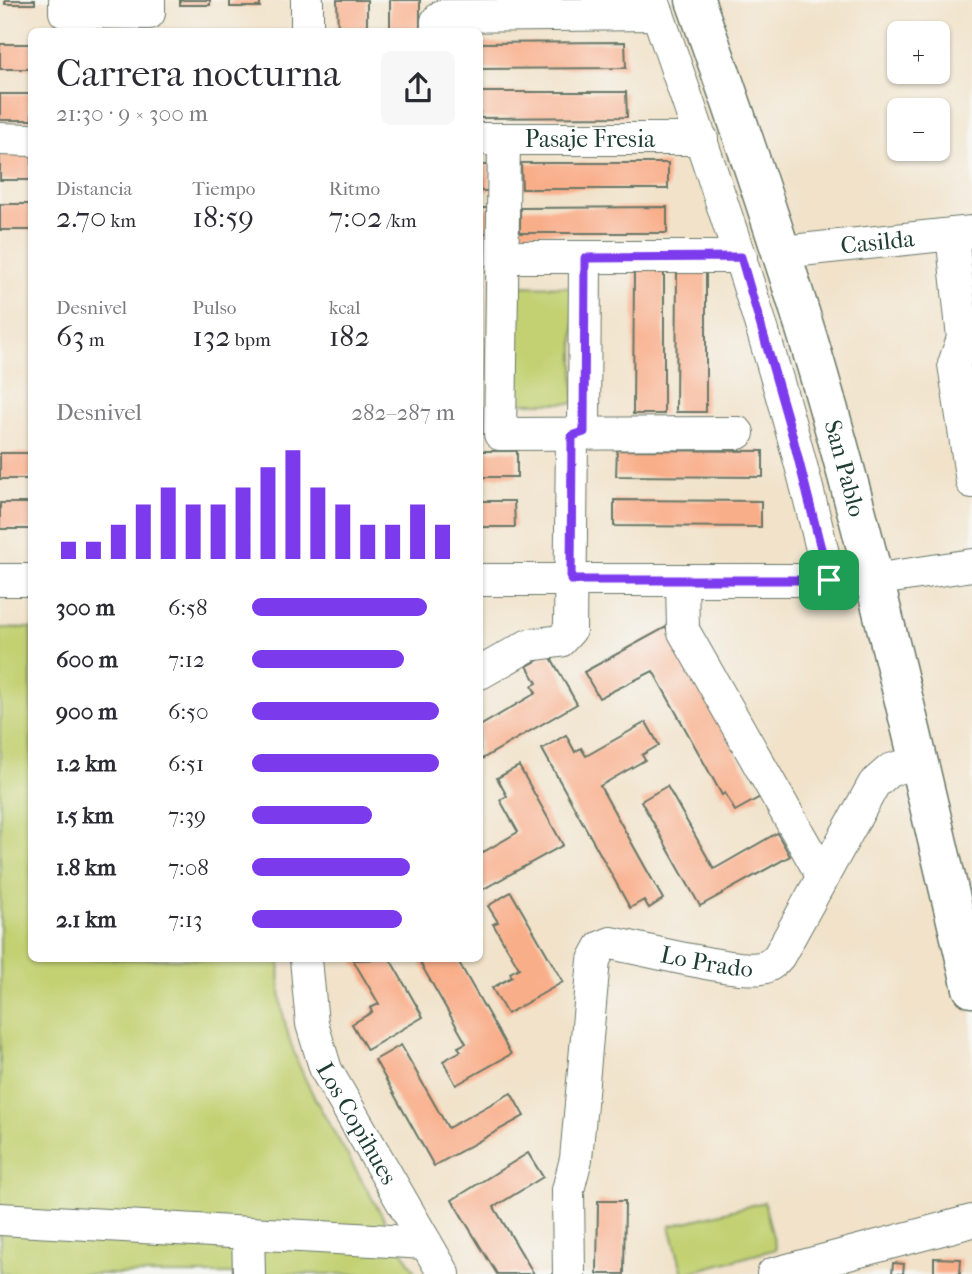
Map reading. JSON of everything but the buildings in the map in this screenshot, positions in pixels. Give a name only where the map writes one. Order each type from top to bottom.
[{"type":"main road","name":"San Pablo","points":[[695,0],[782,252],[818,374],[873,580],[972,988]]},
{"type":"street","points":[[65,0],[65,12],[103,22],[149,13],[149,0]]},
{"type":"street","points":[[307,0],[307,28]]},
{"type":"street","points":[[437,28],[437,21],[442,16],[655,7]]},
{"type":"street","name":"San Pablo","points":[[655,7],[741,257],[792,434],[829,580]]},
{"type":"street","points":[[0,139],[28,140]]},
{"type":"street","name":"Pasaje Fresia","points":[[492,140],[702,139]]},
{"type":"street","points":[[492,140],[503,257],[500,434],[738,433]]},
{"type":"street","points":[[962,233],[963,338],[954,364],[972,482]]},
{"type":"street","name":"Casilda","points":[[782,252],[962,233]]},
{"type":"street","points":[[503,257],[741,257]]},
{"type":"street","points":[[483,671],[529,645],[560,641],[570,630],[585,258]]},
{"type":"street","points":[[483,580],[873,580],[972,565]]},
{"type":"street","points":[[0,580],[28,580]]},
{"type":"street","points":[[681,580],[683,630],[823,877]]},
{"type":"street","name":"Lo Prado","points":[[569,1274],[569,1180],[576,1159],[594,960],[601,947],[611,943],[709,962],[761,968],[779,956],[880,777],[890,770],[918,762]]},
{"type":"street","name":"Los Copihues","points":[[306,962],[312,1024],[326,1070],[444,1274]]},
{"type":"street","points":[[0,1219],[426,1243]]},
{"type":"street","points":[[773,1274],[972,1221]]},
{"type":"street","points":[[248,1233],[249,1274]]},
{"type":"green space","points":[[513,286],[574,287],[574,403],[513,403]]},
{"type":"green space","points":[[0,628],[28,628],[28,962],[280,962],[283,1014],[298,1064],[322,1111],[416,1274],[0,1274]]},
{"type":"green space","points":[[764,1202],[776,1249],[683,1274],[670,1226]]},
{"type":"route","points":[[741,257],[792,434],[829,580],[571,580],[572,436],[584,432],[585,258],[741,257]]}]
